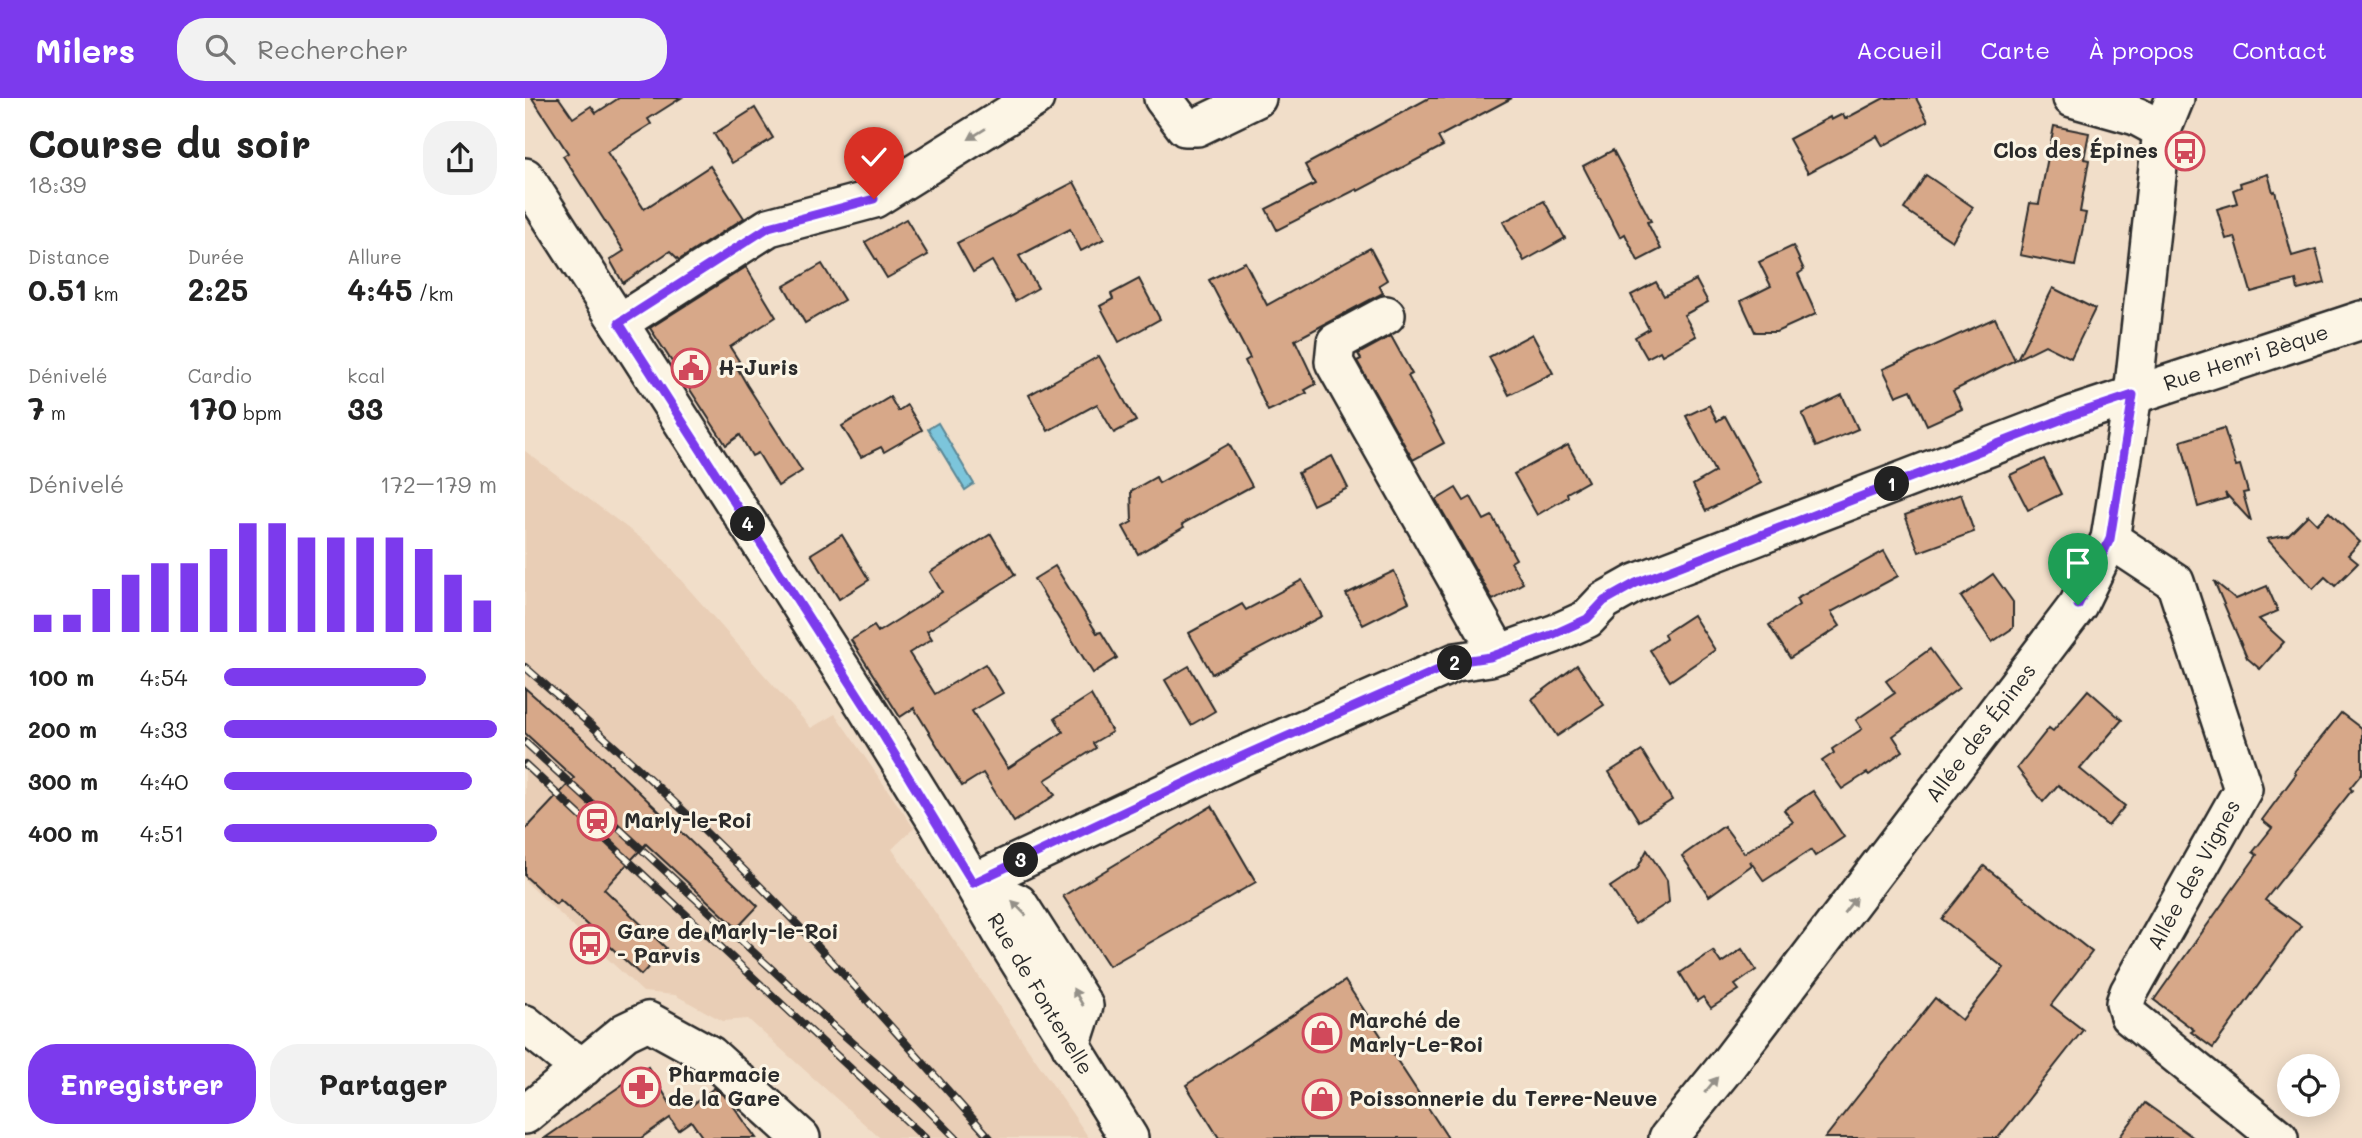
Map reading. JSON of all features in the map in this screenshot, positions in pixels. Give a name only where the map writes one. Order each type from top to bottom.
[{"type":"street","points":[[619,323],[769,227],[874,199],[1035,98]]},
{"type":"street","points":[[1163,98],[1185,127],[1196,127],[1258,98]]},
{"type":"street","points":[[2072,98],[2136,116],[2168,114]]},
{"type":"street","name":"Allée des Épines","points":[[1668,1138],[1729,1063],[2078,605],[2110,539],[2133,395],[2168,114]]},
{"type":"street","name":"Rue de Fontenelle","points":[[525,177],[864,704],[1129,1138]]},
{"type":"street","points":[[1386,315],[1336,342],[1334,362],[1499,654]]},
{"type":"street","name":"Rue Henri Bèque","points":[[973,883],[1238,758],[1456,662],[1490,657],[1554,634],[1587,619],[1604,601],[1636,583],[2073,415],[2362,320]]},
{"type":"street","name":"Allée des Vignes","points":[[2110,539],[2175,582],[2243,789],[2125,1003],[2129,1016],[2279,1138]]},
{"type":"street","points":[[525,1115],[625,1032],[648,1021],[710,1055],[801,1138]]},
{"type":"street","points":[[525,1024],[561,1053],[584,1067]]},
{"type":"shaded area","points":[[525,451],[650,545],[811,728],[835,714],[914,828],[892,849],[1089,1138],[880,1138],[748,1019],[723,1021],[675,995],[643,992],[525,881]]},
{"type":"water","points":[[938,423],[974,484],[965,490],[928,429]]},
{"type":"building","points":[[532,98],[559,98],[573,118],[591,106],[596,113],[619,98],[681,98],[648,119],[651,124],[607,152],[644,209],[710,166],[744,218],[679,260],[670,251],[623,283],[610,260],[624,251],[563,156],[568,153]]},
{"type":"building","points":[[1429,98],[1512,98],[1438,137],[1443,146],[1277,230],[1266,209],[1315,184],[1305,165]]},
{"type":"building","points":[[1884,98],[1916,98],[1928,121],[1883,146],[1877,136],[1808,173],[1789,139],[1830,117],[1831,120],[1843,114],[1845,119]]},
{"type":"building","points":[[755,108],[773,138],[732,163],[714,134]]},
{"type":"building","points":[[2054,126],[2089,133],[2084,159],[2089,160],[2080,212],[2086,213],[2075,266],[2020,255],[2030,203],[2039,204]]},
{"type":"building","points":[[1613,150],[1651,221],[1647,222],[1661,249],[1638,261],[1625,234],[1620,237],[1583,166]]},
{"type":"building","points":[[2268,174],[2292,256],[2316,249],[2325,283],[2298,290],[2296,280],[2251,292],[2235,237],[2226,239],[2217,209],[2237,203],[2233,190],[2241,187],[2240,183]]},
{"type":"building","points":[[1926,175],[1973,207],[1952,241],[1904,209]]},
{"type":"building","points":[[1074,182],[1104,239],[1081,251],[1070,229],[1019,256],[1038,288],[1015,301],[992,261],[973,272],[957,243]]},
{"type":"building","points":[[1544,201],[1565,238],[1524,261],[1503,222]]},
{"type":"building","points":[[906,219],[928,255],[887,278],[865,242]]},
{"type":"building","points":[[1793,246],[1804,270],[1798,274],[1816,314],[1776,332],[1755,332],[1741,301],[1771,286],[1759,262]]},
{"type":"building","points":[[1370,248],[1387,280],[1379,285],[1383,293],[1295,340],[1316,384],[1305,390],[1307,393],[1268,411],[1245,361],[1250,358],[1209,280],[1245,262],[1267,305]]},
{"type":"building","points":[[822,264],[844,300],[805,323],[784,286]]},
{"type":"building","points":[[746,267],[776,317],[730,347],[739,361],[735,364],[747,385],[802,471],[778,486],[758,453],[752,456],[740,435],[726,445],[650,328]]},
{"type":"building","points":[[1139,279],[1160,319],[1119,342],[1100,306],[1113,299],[1111,294]]},
{"type":"building","points":[[1696,280],[1708,302],[1684,315],[1696,336],[1662,355],[1660,351],[1647,358],[1635,337],[1649,329],[1631,295],[1656,282],[1664,296]]},
{"type":"building","points":[[2053,288],[2095,309],[2071,358],[2045,345],[2017,359]]},
{"type":"building","points":[[1995,318],[2015,360],[1953,391],[1962,409],[1927,425],[1911,390],[1896,396],[1883,369]]},
{"type":"building","points":[[1532,334],[1553,373],[1509,395],[1489,357]]},
{"type":"building","points":[[1391,336],[1412,374],[1408,376],[1444,443],[1413,460],[1357,361],[1361,359],[1358,354]]},
{"type":"building","points":[[1099,356],[1136,421],[1114,433],[1097,404],[1048,431],[1029,395]]},
{"type":"building","points":[[1842,395],[1858,429],[1816,447],[1802,414]]},
{"type":"building","points":[[890,397],[898,411],[907,405],[922,430],[884,452],[881,447],[861,457],[842,426]]},
{"type":"building","points":[[1709,405],[1717,421],[1725,416],[1761,483],[1706,511],[1693,485],[1715,472],[1686,416]]},
{"type":"building","points":[[2224,428],[2236,466],[2240,465],[2248,492],[2243,493],[2251,521],[2225,493],[2227,498],[2198,507],[2181,441]]},
{"type":"building","points":[[1229,444],[1252,486],[1182,524],[1184,527],[1138,554],[1123,527],[1132,522],[1131,491],[1156,477],[1159,483]]},
{"type":"building","points":[[1568,445],[1588,481],[1567,493],[1568,497],[1537,515],[1514,474]]},
{"type":"building","points":[[1332,456],[1348,488],[1313,505],[1298,473]]},
{"type":"building","points":[[2044,459],[2061,494],[2028,510],[2010,475]]},
{"type":"building","points":[[1456,488],[1464,501],[1471,497],[1484,520],[1492,516],[1516,559],[1511,562],[1523,583],[1493,600],[1436,500]]},
{"type":"building","points":[[1961,494],[1974,532],[1919,552],[1905,515]]},
{"type":"building","points":[[2329,512],[2360,542],[2348,555],[2358,563],[2335,586],[2325,577],[2313,589],[2267,539],[2288,535],[2308,515],[2317,524]]},
{"type":"building","points":[[991,534],[1015,575],[927,631],[932,639],[909,653],[935,694],[985,664],[1003,693],[972,711],[1008,768],[1063,732],[1055,718],[1091,695],[1112,732],[1093,743],[1096,748],[1045,780],[1055,795],[1014,822],[983,773],[962,786],[914,708],[900,717],[851,640],[874,626],[878,632],[942,592],[930,572]]},
{"type":"building","points":[[842,535],[869,580],[839,599],[811,554]]},
{"type":"building","points":[[1884,551],[1898,576],[1831,612],[1840,626],[1790,658],[1769,625],[1799,605],[1796,599]]},
{"type":"building","points":[[1055,566],[1097,633],[1101,632],[1117,658],[1093,673],[1034,579]]},
{"type":"building","points":[[1394,571],[1409,602],[1363,625],[1346,594]]},
{"type":"building","points":[[1993,574],[2013,602],[2013,628],[1992,642],[1961,597]]},
{"type":"building","points":[[1302,580],[1322,616],[1212,674],[1189,633],[1242,604],[1246,610]]},
{"type":"building","points":[[2214,581],[2236,599],[2267,586],[2278,611],[2259,619],[2284,642],[2260,669],[2247,658]]},
{"type":"building","points":[[1693,615],[1715,650],[1670,681],[1650,650],[1666,639],[1664,634]]},
{"type":"building","points":[[1930,649],[1959,688],[1893,736],[1903,751],[1869,775],[1867,773],[1842,789],[1822,761],[1834,753],[1832,749],[1862,729],[1856,720],[1895,693],[1886,681]]},
{"type":"building","points":[[1577,665],[1604,705],[1557,736],[1532,699]]},
{"type":"building","points":[[1189,666],[1215,711],[1191,725],[1165,680]]},
{"type":"building","points":[[525,688],[591,746],[758,906],[737,928],[646,844],[604,889],[666,948],[641,975],[560,900],[556,904],[525,876],[525,830],[574,778],[525,733]]},
{"type":"building","points":[[2088,690],[2122,720],[2080,769],[2125,806],[2108,826],[2058,785],[2043,802],[2017,768],[2049,728],[2053,731]]},
{"type":"building","points":[[2341,713],[2362,729],[2362,773],[2350,788],[2352,790],[2265,900],[2301,926],[2213,1048],[2154,1000],[2257,855],[2253,852],[2272,828],[2262,820],[2296,774],[2294,772]]},
{"type":"building","points":[[1642,751],[1672,800],[1639,821],[1609,772]]},
{"type":"building","points":[[1813,791],[1844,837],[1815,856],[1811,850],[1764,881],[1750,861],[1752,865],[1709,896],[1682,856],[1724,826],[1744,853],[1793,822],[1784,810]]},
{"type":"building","points":[[1212,806],[1256,882],[1109,966],[1063,896]]},
{"type":"building","points":[[1647,850],[1667,880],[1669,902],[1635,924],[1610,887],[1637,869]]},
{"type":"building","points":[[1984,866],[2092,952],[2051,1005],[2083,1030],[1998,1138],[1825,1138],[1935,998],[1962,1020],[2004,968],[1942,919]]},
{"type":"building","points":[[1742,949],[1756,970],[1735,985],[1739,990],[1711,1008],[1703,997],[1697,1001],[1680,973],[1713,951],[1721,963]]},
{"type":"building","name":"Marché de Marly-Le-Roi","points":[[1345,981],[1448,1138],[1219,1138],[1186,1085]]},
{"type":"building","points":[[648,1067],[671,1105],[683,1096],[691,1106],[714,1088],[729,1100],[756,1138],[703,1138],[691,1121],[678,1130],[670,1118],[641,1138],[545,1138]]},
{"type":"building","points":[[2145,1103],[2194,1138],[2119,1138]]},
{"type":"railway","points":[[525,667],[661,790],[759,885],[990,1138]]},
{"type":"railway","points":[[525,742],[919,1101],[956,1138]]},
{"type":"railway","points":[[525,764],[925,1138]]},
{"type":"place","name":"Clos des Épines","points":[[2185,151]]},
{"type":"place","name":"H-Juris","points":[[691,368]]},
{"type":"place","name":"Marly-le-Roi","points":[[597,821]]},
{"type":"place","name":"Gare de Marly-le-Roi - Parvis","points":[[590,944]]},
{"type":"place","name":"Marché de Marly-Le-Roi","points":[[1322,1033]]},
{"type":"place","name":"Pharmacie de la Gare","points":[[641,1087]]},
{"type":"place","name":"Poissonnerie du Terre-Neuve","points":[[1322,1099]]},
{"type":"route","points":[[874,199],[769,227],[619,323],[864,704],[973,883],[1238,758],[1456,662],[1490,657],[1554,634],[1587,619],[1604,601],[1636,583],[2073,415],[2133,395],[2110,539],[2078,605]]}]
